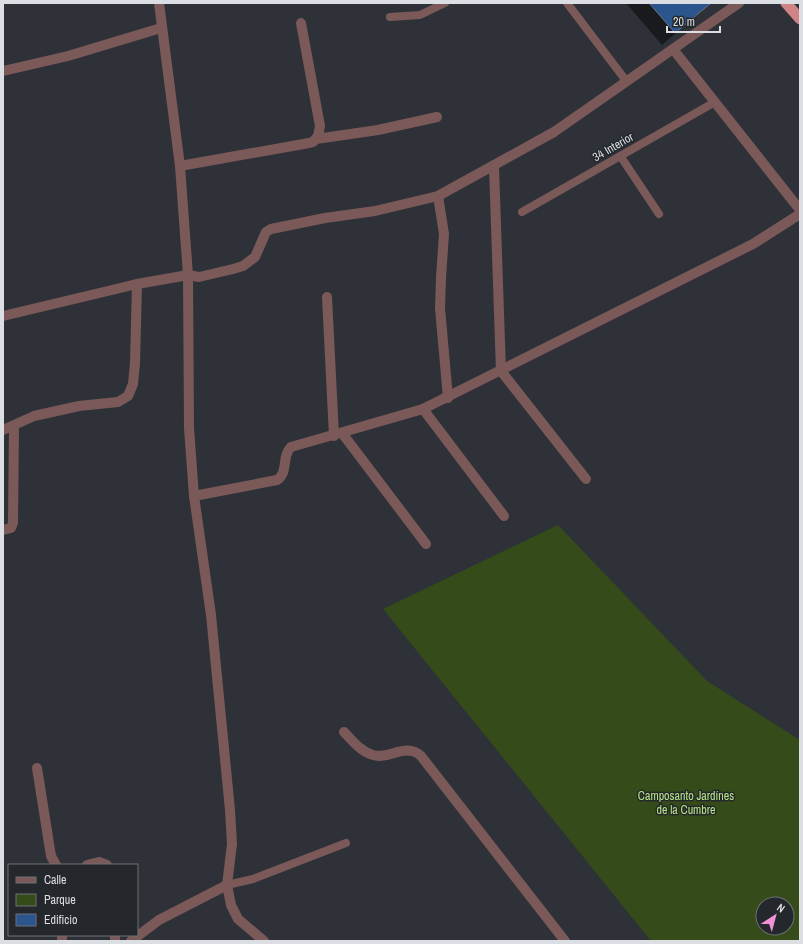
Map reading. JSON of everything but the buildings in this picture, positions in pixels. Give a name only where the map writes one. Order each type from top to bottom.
[{"type":"highway","points":[[786,3],[800,19]]},
{"type":"street","points":[[159,3],[161,28],[180,166],[188,275],[189,428],[194,496],[211,615],[230,810],[232,844],[227,884],[231,905],[238,919],[264,941]]},
{"type":"street","points":[[3,316],[137,284],[188,275],[199,277],[243,266],[255,257],[266,232],[274,228],[325,218],[374,211],[438,196],[494,167],[554,132],[739,3]]},
{"type":"street","points":[[301,23],[320,126],[316,139]]},
{"type":"street","points":[[3,71],[68,56],[161,28]]},
{"type":"street","points":[[673,49],[800,210]]},
{"type":"street","points":[[180,166],[309,144],[316,139],[378,130],[437,117]]},
{"type":"street","points":[[494,167],[501,371],[586,479]]},
{"type":"street","points":[[438,196],[444,234],[440,278],[440,308],[448,398]]},
{"type":"street","points":[[194,496],[277,480],[284,472],[285,456],[291,447],[423,409],[448,398],[753,244],[800,214]]},
{"type":"street","points":[[3,430],[34,416],[100,403],[118,402],[128,396],[133,384],[135,363],[137,284]]},
{"type":"street","points":[[327,297],[338,434],[426,544]]},
{"type":"street","points":[[423,409],[504,516]]},
{"type":"street","points":[[3,530],[11,528],[13,522],[14,426]]},
{"type":"street","points":[[344,732],[360,748],[376,756],[409,750],[417,752],[565,941]]},
{"type":"street","points":[[37,768],[52,856],[56,864]]},
{"type":"street","points":[[91,864],[99,862],[104,864]]},
{"type":"street","points":[[138,936],[159,920],[227,884]]},
{"type":"lane","points":[[390,17],[420,15],[445,3]]},
{"type":"lane","points":[[567,3],[627,82]]},
{"type":"lane","name":"34 Interior","points":[[522,212],[621,157],[715,102]]},
{"type":"lane","points":[[621,157],[659,214]]},
{"type":"lane","points":[[227,884],[253,879],[346,843]]},
{"type":"green space","name":"Camposanto Jardínes de la Cumbre","points":[[558,525],[707,681],[800,740],[800,941],[651,941],[383,609]]}]
